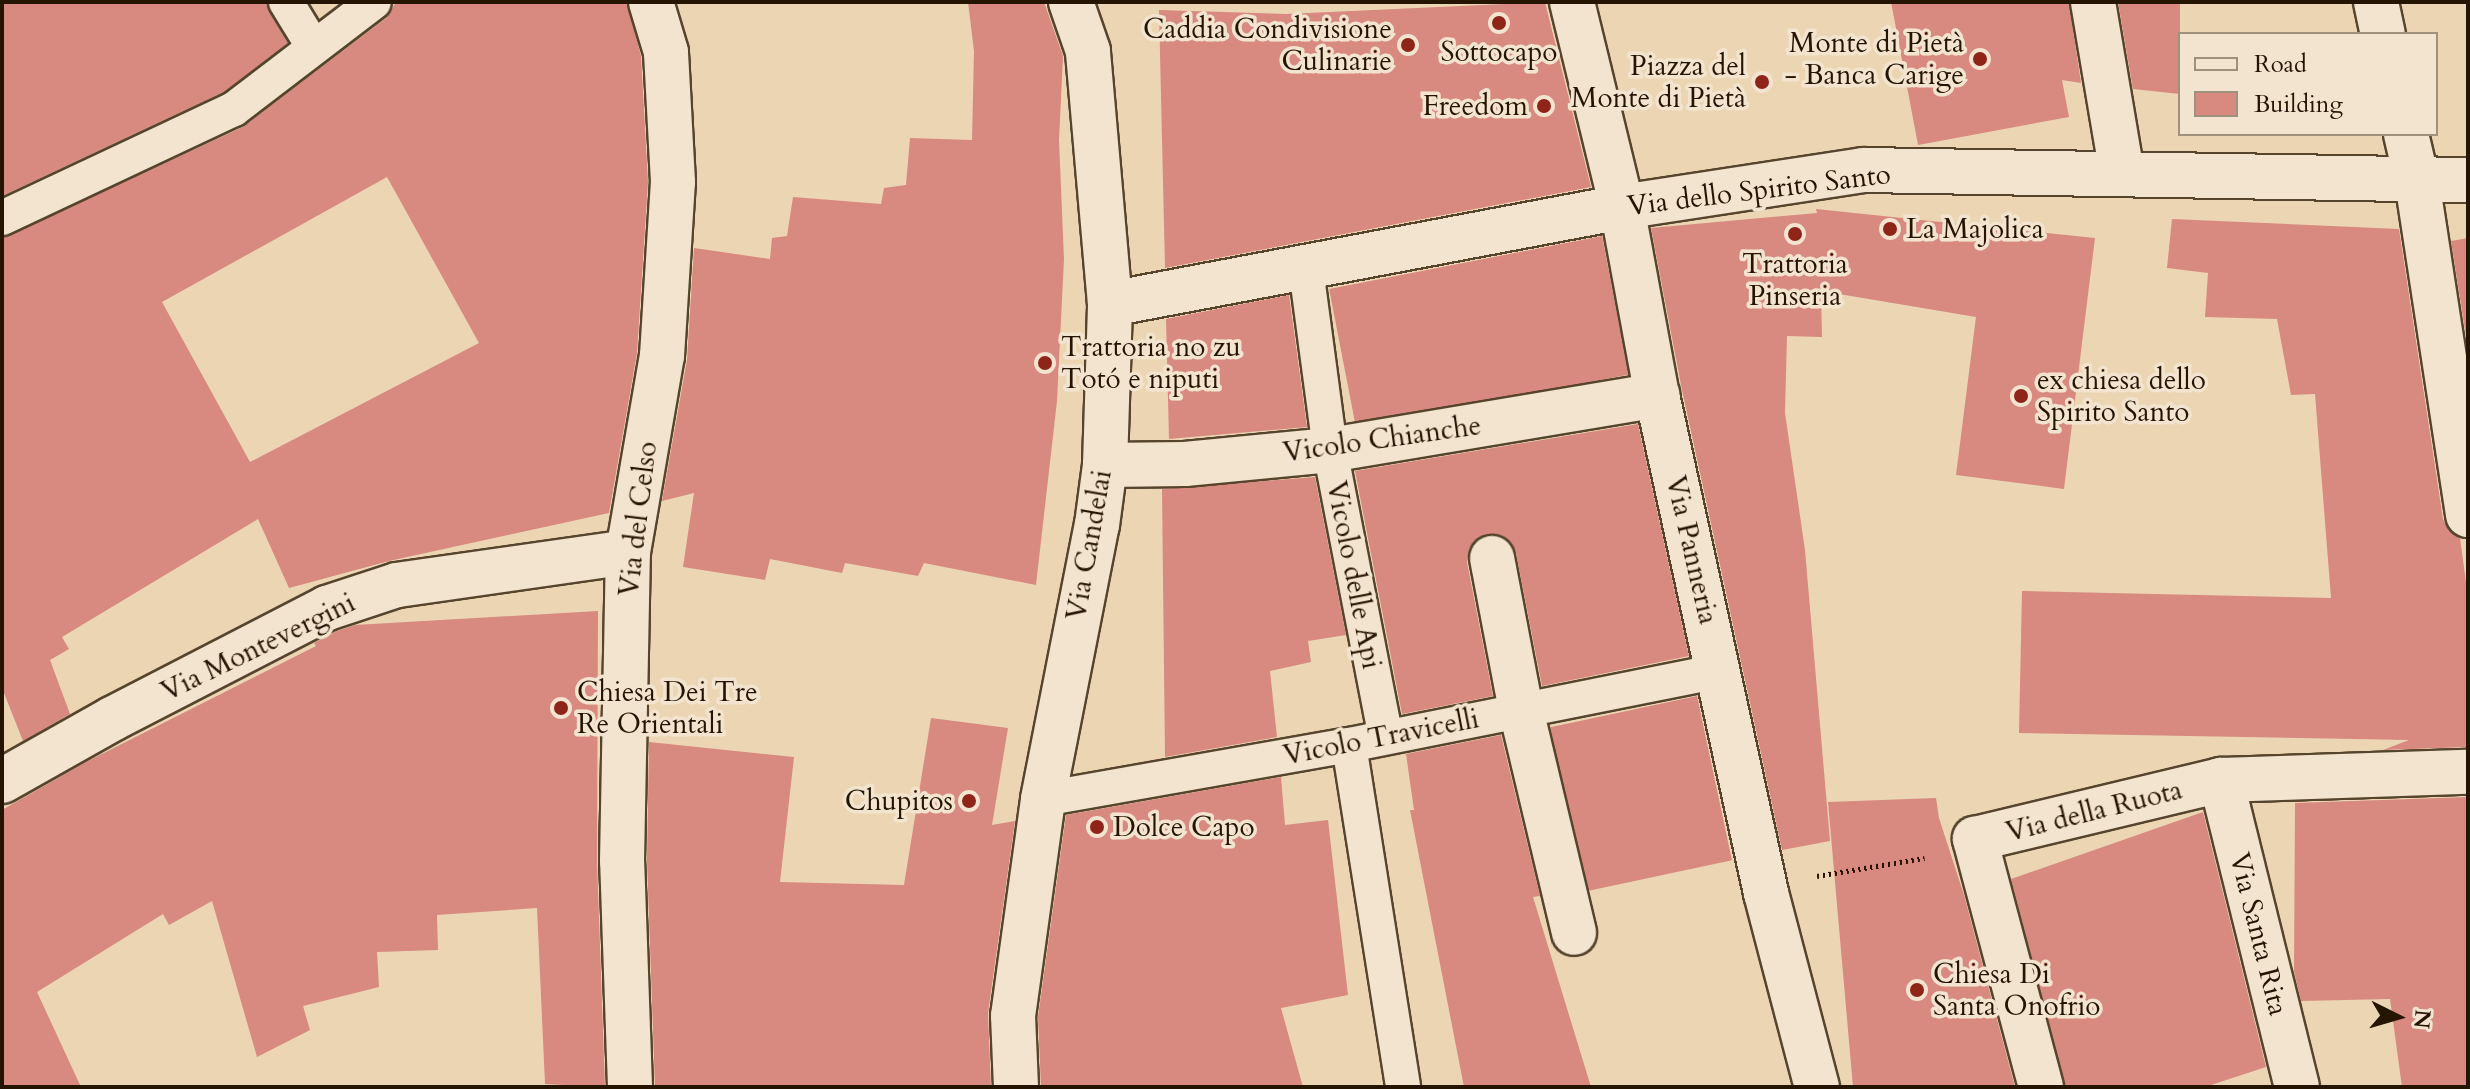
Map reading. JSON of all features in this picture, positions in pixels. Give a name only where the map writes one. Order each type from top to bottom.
[{"type":"street","name":"Via del Celso","points":[[630,1087],[622,861],[628,552],[662,356],[673,182],[666,52],[651,2]]},
{"type":"street","name":"Via Candelai","points":[[1016,1087],[1013,1016],[1043,799],[1097,525],[1105,465],[1110,304],[1088,51],[1071,2]]},
{"type":"street","name":"Via Panneria","points":[[1572,2],[1622,207],[1657,395],[1766,893],[1817,1087]]},
{"type":"street","points":[[2093,2],[2122,173]]},
{"type":"street","points":[[2376,2],[2383,32]]},
{"type":"street","points":[[2406,136],[2417,181],[2468,515]]},
{"type":"street","name":"Via dello Spirito Santo","points":[[1110,304],[1622,207],[1863,170],[2468,180]]},
{"type":"street","name":"Vicolo Chianche","points":[[1105,465],[1185,464],[1330,450],[1657,395]]},
{"type":"street","name":"Via Montevergini","points":[[2,781],[112,719],[327,608],[397,585],[628,552]]},
{"type":"street","points":[[1492,558],[1521,710],[1574,933]]},
{"type":"street","name":"Via della Ruota","points":[[2041,1087],[1975,839],[2221,780],[2468,772]]},
{"type":"street","name":"Via Santa Rita","points":[[2221,780],[2297,1087]]},
{"type":"lane","points":[[286,2],[313,46]]},
{"type":"lane","points":[[2,218],[234,109],[374,2]]},
{"type":"lane","name":"Vicolo delle Api","points":[[1306,269],[1330,450],[1386,737]]},
{"type":"lane","name":"Vicolo Travicelli","points":[[1043,799],[1349,745],[1718,671]]},
{"type":"lane","points":[[1349,745],[1403,1087]]},
{"type":"path","points":[[1827,873],[1930,857]]},
{"type":"building","points":[[2,2],[265,2],[288,43],[224,92],[2,196]]},
{"type":"building","points":[[396,2],[627,2],[641,56],[648,182],[637,353],[609,513],[389,561],[289,588],[258,519],[62,637],[69,649],[50,660],[70,714],[23,741],[2,688],[2,238],[243,127],[386,18]],"holes":[[[387,177],[479,343],[250,462],[162,302]]]},
{"type":"building","points":[[968,2],[1044,2],[1063,56],[1059,140],[1064,259],[1057,401],[1036,585],[924,563],[918,576],[845,563],[842,573],[770,559],[765,580],[683,567],[694,493],[662,501],[687,360],[694,248],[770,259],[772,238],[787,236],[793,197],[881,204],[884,188],[906,185],[910,138],[972,140],[974,51]]},
{"type":"building","points":[[1545,2],[1591,187],[1165,268],[1159,10],[1286,14]]},
{"type":"building","name":"Monte di Pietà - Banca Carige","points":[[1891,2],[2069,2],[2081,83],[2062,80],[2069,117],[1918,145]]},
{"type":"building","points":[[2118,2],[2180,2],[2178,94],[2133,89]]},
{"type":"building","points":[[1816,209],[2095,238],[2064,489],[1956,475],[1976,317],[1821,291],[1822,337],[1787,336],[1785,413],[1805,550],[1830,841],[1782,850],[1682,390],[1651,228],[1817,213]]},
{"type":"building","points":[[2172,219],[2399,229],[2443,519],[2449,531],[2460,538],[2468,597],[2468,747],[2383,750],[2409,740],[2019,733],[2022,591],[2331,598],[2315,394],[2291,395],[2277,319],[2205,317],[2208,273],[2167,268]]},
{"type":"building","points":[[1602,236],[1629,374],[1356,427],[1329,289]]},
{"type":"building","points":[[2468,238],[2468,349],[2451,241]]},
{"type":"building","points":[[1289,295],[1307,427],[1169,439],[1166,319]]},
{"type":"building","points":[[1638,424],[1689,656],[1542,686],[1516,553],[1511,542],[1501,535],[1487,534],[1475,540],[1469,549],[1467,562],[1493,696],[1402,714],[1355,471]]},
{"type":"building","points":[[1315,477],[1346,635],[1308,641],[1311,662],[1270,671],[1277,737],[1165,757],[1162,489]]},
{"type":"building","points":[[598,611],[597,861],[605,1087],[545,1084],[537,908],[437,915],[438,950],[377,952],[379,987],[303,1006],[310,1030],[257,1057],[212,901],[169,925],[163,914],[37,992],[81,1087],[2,1087],[2,810],[88,761],[316,646],[314,643],[337,631],[355,625]]},
{"type":"building","points":[[1697,696],[1732,860],[1585,892],[1550,727]]},
{"type":"building","points":[[931,718],[1008,728],[992,825],[1015,821],[988,1013],[991,1087],[655,1087],[647,861],[649,742],[794,757],[780,882],[904,885]]},
{"type":"building","points":[[1501,735],[1540,896],[1533,897],[1591,1087],[1464,1087],[1410,810],[1414,810],[1406,754]]},
{"type":"building","points":[[1281,777],[1285,825],[1328,820],[1348,995],[1281,1008],[1303,1087],[1041,1087],[1038,1017],[1066,815]]},
{"type":"building","points":[[2468,797],[2468,1087],[2402,1087],[2390,999],[2301,1001],[2294,971],[2295,803]]},
{"type":"building","points":[[1936,798],[2015,1087],[1853,1087],[1828,802]]},
{"type":"building","points":[[2203,812],[2266,1067],[2205,1087],[2065,1087],[2011,879]]},
{"type":"place","name":"Sottocapo","points":[[1499,23]]},
{"type":"place","name":"Caddia Condivisione Culinarie","points":[[1408,45]]},
{"type":"place","name":"Monte di Pietà - Banca Carige","points":[[1980,59]]},
{"type":"place","name":"Piazza del Monte di Pietà","points":[[1762,82]]},
{"type":"place","name":"Freedom","points":[[1544,106]]},
{"type":"place","name":"La Majolica","points":[[1890,229]]},
{"type":"place","name":"Trattoria Pinseria","points":[[1795,234]]},
{"type":"place","name":"Trattoria no zu Totó e niputi","points":[[1045,363]]},
{"type":"place","name":"ex chiesa dello Spirito Santo","points":[[2021,396]]},
{"type":"place","name":"Chiesa Dei Tre Re Orientali","points":[[561,708]]},
{"type":"place","name":"Chupitos","points":[[969,801]]},
{"type":"place","name":"Dolce Capo","points":[[1097,827]]},
{"type":"place","name":"Chiesa Di Santa Onofrio","points":[[1917,990]]}]
